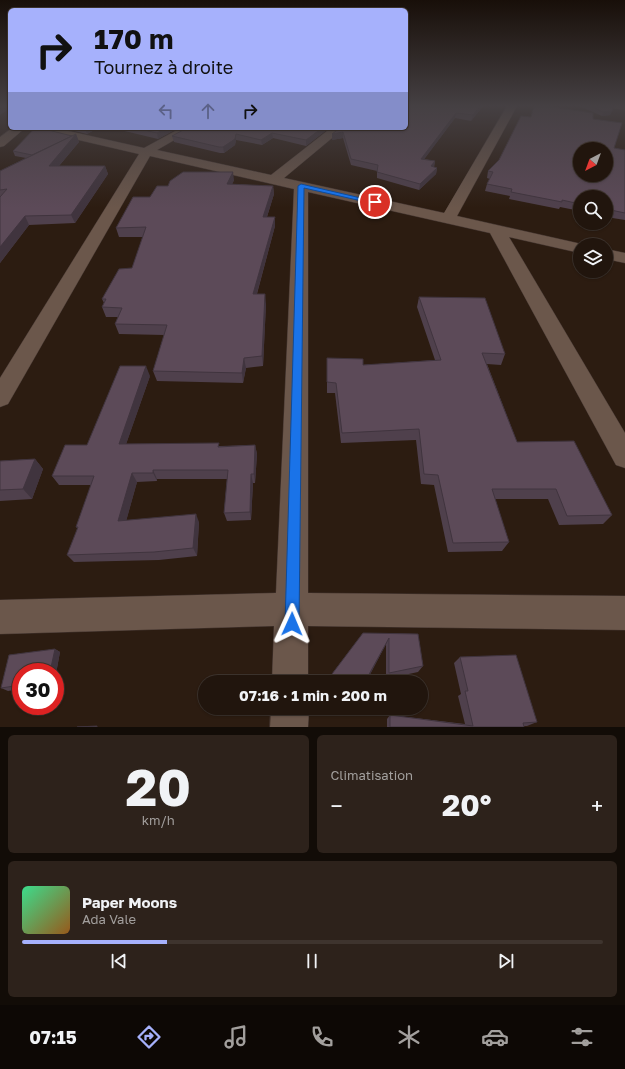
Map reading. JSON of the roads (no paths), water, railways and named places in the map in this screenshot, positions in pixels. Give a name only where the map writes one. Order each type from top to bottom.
[{"type":"street","points":[[95,140],[573,246]]},
{"type":"street","points":[[0,398],[147,151],[167,140]]},
{"type":"street","points":[[274,180],[323,140]]},
{"type":"street","points":[[448,219],[493,140]]},
{"type":"street","points":[[290,675],[301,186]]},
{"type":"street","points":[[496,230],[625,457]]},
{"type":"street","points":[[613,255],[625,258]]},
{"type":"street","points":[[0,617],[292,609],[625,613]]},
{"type":"street","points":[[290,715],[290,727]]}]
